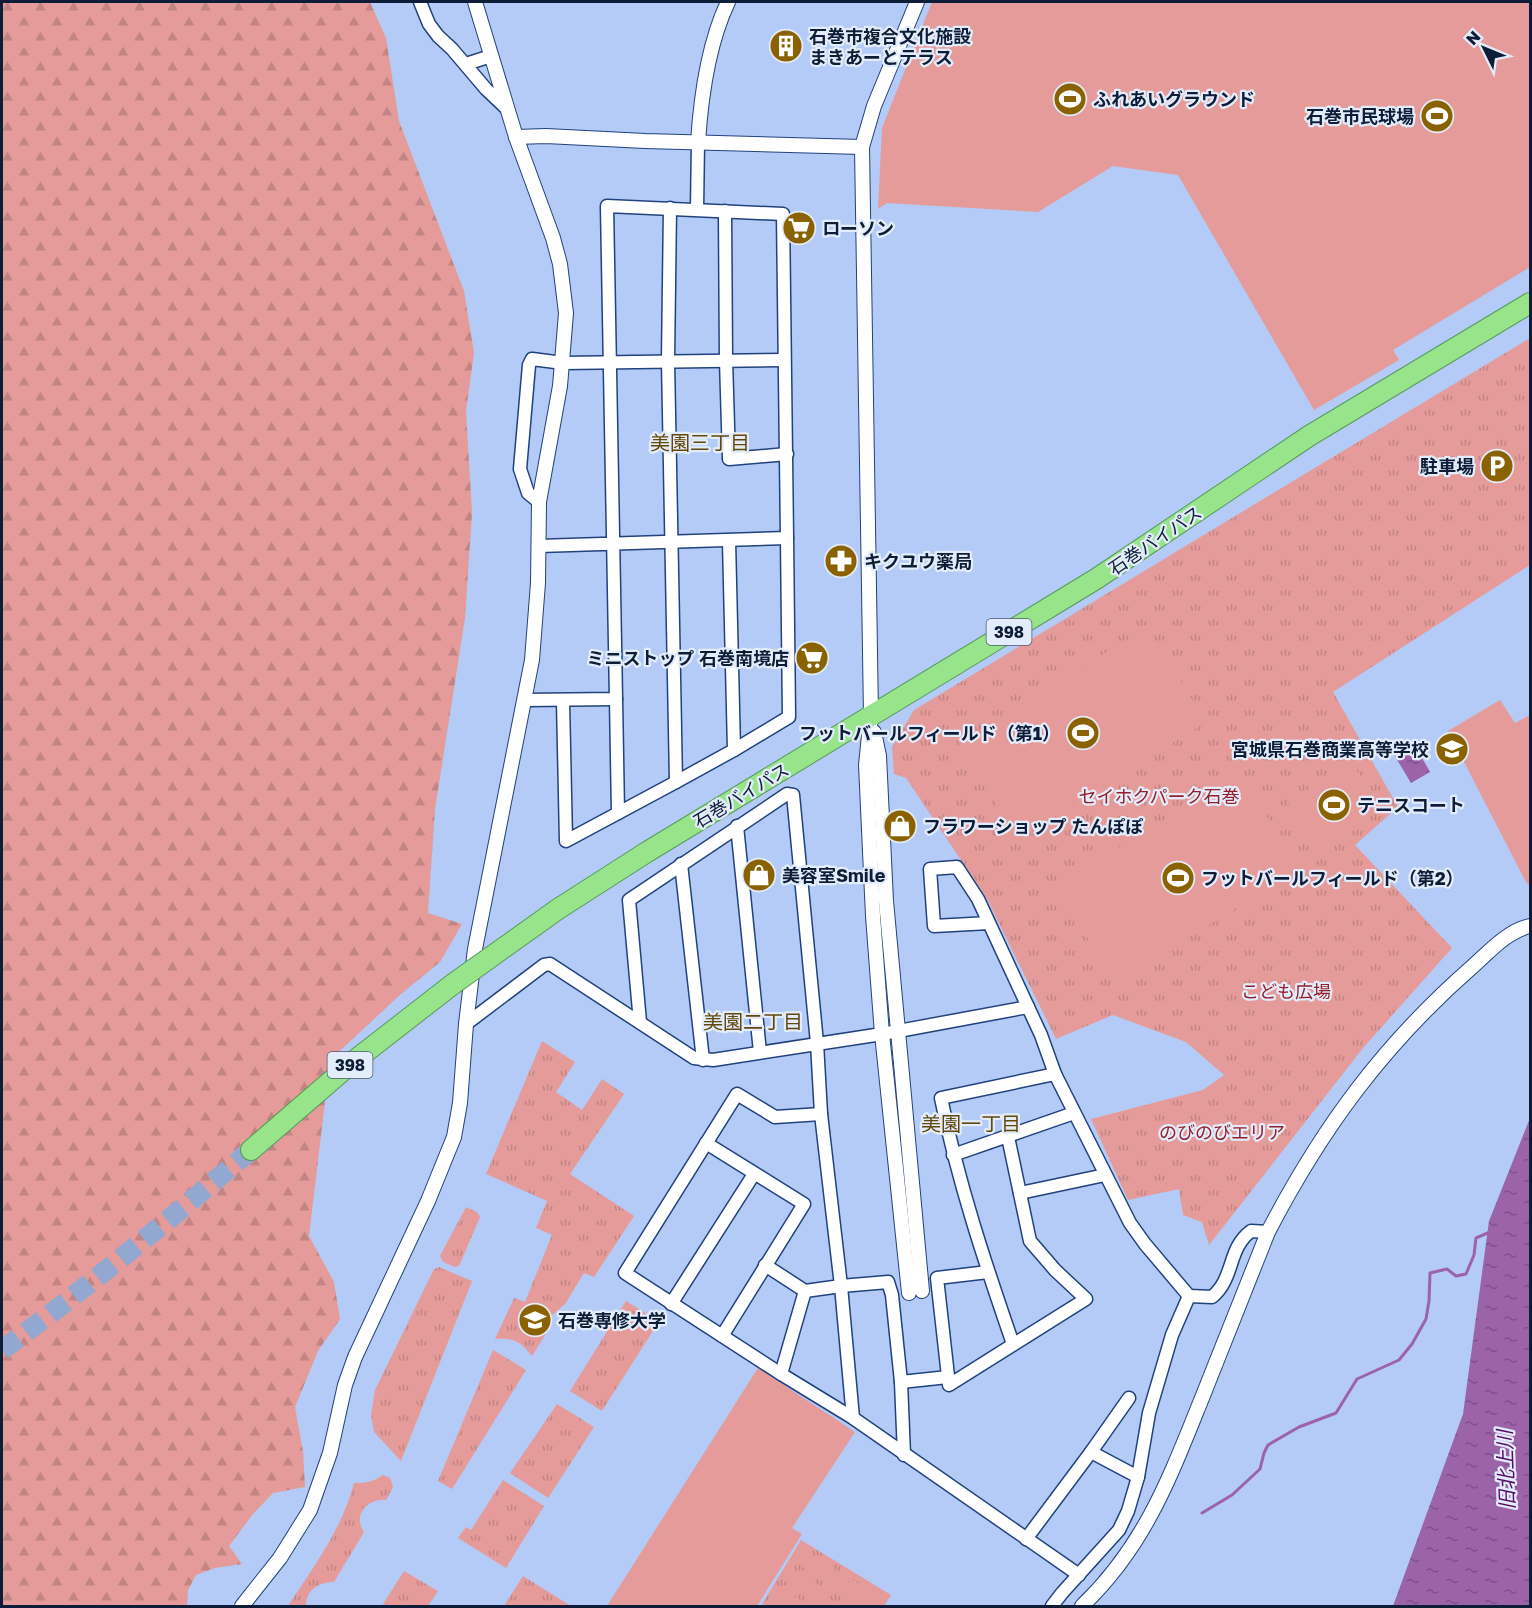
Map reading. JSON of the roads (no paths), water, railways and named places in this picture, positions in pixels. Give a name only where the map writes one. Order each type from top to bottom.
[{"type":"highway","name":"石巻バイパス","points":[[251,1150],[354,1061],[453,984],[558,909],[647,852],[1096,579],[1309,436],[1530,303]]},
{"type":"street","points":[[420,2],[429,24],[438,36],[506,108]]},
{"type":"street","points":[[242,1606],[280,1558],[310,1510],[330,1453],[345,1385],[355,1357],[443,1166],[454,1137],[460,1103],[475,949],[525,700],[536,622],[539,502],[563,363],[566,313],[560,264],[553,238],[506,108],[475,2]]},
{"type":"street","points":[[697,209],[700,106],[707,73],[728,2]]},
{"type":"street","points":[[915,1292],[882,1034],[873,916],[866,765],[871,715],[862,147],[874,106],[917,2]]},
{"type":"street","points":[[466,64],[491,56]]},
{"type":"street","points":[[516,137],[546,135],[862,147]]},
{"type":"street","points":[[563,701],[566,841],[676,782],[734,750],[789,717],[783,214],[607,206],[618,813]]},
{"type":"street","points":[[670,208],[668,361],[676,782]]},
{"type":"street","points":[[725,211],[729,459],[787,454]]},
{"type":"street","points":[[539,502],[528,493],[520,469],[529,365],[532,359],[563,363],[784,360]]},
{"type":"street","points":[[539,546],[787,538]]},
{"type":"street","points":[[729,541],[734,750]]},
{"type":"street","points":[[525,700],[616,699]]},
{"type":"street","points":[[871,715],[879,756],[886,901],[898,1030],[915,1292]]},
{"type":"street","points":[[640,1022],[629,900],[787,794],[793,795],[818,1043],[821,1114],[842,1286],[853,1418]]},
{"type":"street","points":[[738,826],[760,1052]]},
{"type":"street","points":[[681,864],[703,1060]]},
{"type":"street","points":[[989,923],[934,926],[930,869],[957,867],[978,899],[1041,1035],[1055,1074],[1130,1223],[1189,1296],[1212,1297],[1224,1285],[1236,1246],[1242,1238],[1251,1231],[1268,1232]]},
{"type":"street","points":[[1082,1606],[1105,1582],[1128,1552],[1163,1494],[1268,1232],[1318,1143],[1379,1060],[1409,1027],[1444,992],[1512,933],[1530,926]]},
{"type":"street","points":[[466,1024],[544,965],[550,964],[694,1058],[703,1060],[882,1034],[1028,1007]]},
{"type":"street","points":[[1013,1344],[988,1272],[953,1155],[941,1098],[1055,1074]]},
{"type":"street","points":[[821,1114],[775,1117],[737,1094],[625,1273],[853,1418],[1079,1575]]},
{"type":"street","points":[[953,1155],[1074,1113]]},
{"type":"street","points":[[988,1272],[937,1278],[949,1385],[1086,1299],[1055,1270],[1030,1240],[1008,1137]]},
{"type":"street","points":[[706,1143],[804,1204],[722,1336]]},
{"type":"street","points":[[671,1304],[754,1174]]},
{"type":"street","points":[[1020,1193],[1105,1175]]},
{"type":"street","points":[[765,1265],[805,1291],[888,1282],[892,1295],[901,1382],[904,1455]]},
{"type":"street","points":[[892,1295],[938,1290]]},
{"type":"street","points":[[781,1374],[805,1291]]},
{"type":"street","points":[[1052,1606],[1119,1530],[1128,1511],[1138,1477],[1149,1413],[1172,1335],[1189,1296]]},
{"type":"street","points":[[901,1382],[948,1377]]},
{"type":"street","points":[[1026,1539],[1129,1398]]},
{"type":"street","points":[[1091,1452],[1138,1477]]},
{"type":"water","points":[[1413,742],[1430,772],[1411,783],[1393,753]]},
{"type":"water","name":"旧北上川","points":[[1530,1118],[1530,1606],[1393,1606],[1463,1414],[1489,1221]]},
{"type":"waterway","points":[[1202,1513],[1232,1495],[1260,1469],[1268,1445],[1299,1427],[1336,1413],[1357,1379],[1399,1360],[1412,1344],[1426,1319],[1430,1273],[1447,1269],[1456,1276],[1466,1274],[1474,1255],[1476,1238],[1490,1232]]},
{"type":"tunnel","points":[[2,1350],[66,1302],[251,1150]]},
{"type":"place","name":"石巻市複合文化施設 まきあーとテラス","points":[[786,46]]},
{"type":"place","name":"ふれあいグラウンド","points":[[1070,99]]},
{"type":"place","name":"石巻市民球場","points":[[1437,116]]},
{"type":"place","name":"ローソン","points":[[799,228]]},
{"type":"place","name":"駐車場","points":[[1497,466]]},
{"type":"place","name":"キクユウ薬局","points":[[841,561]]},
{"type":"place","name":"ミニストップ 石巻南境店","points":[[812,658]]},
{"type":"place","name":"フットバールフィールド（第1）","points":[[1083,733]]},
{"type":"place","name":"宮城県石巻商業高等学校","points":[[1452,749]]},
{"type":"place","name":"テニスコート","points":[[1334,805]]},
{"type":"place","name":"フラワーショップ たんぽぽ","points":[[900,826]]},
{"type":"place","name":"美容室Smile","points":[[759,875]]},
{"type":"place","name":"フットバールフィールド（第2）","points":[[1178,878]]},
{"type":"place","name":"石巻専修大学","points":[[535,1320]]},
{"type":"district","name":"美園三丁目","points":[[700,442]]},
{"type":"district","name":"美園二丁目","points":[[753,1021]]},
{"type":"district","name":"美園一丁目","points":[[971,1123]]},
{"type":"park label","name":"セイホクパーク石巻","points":[[1159,796]]},
{"type":"park label","name":"こども広場","points":[[1286,991]]},
{"type":"park label","name":"のびのびエリア","points":[[1222,1132]]}]
